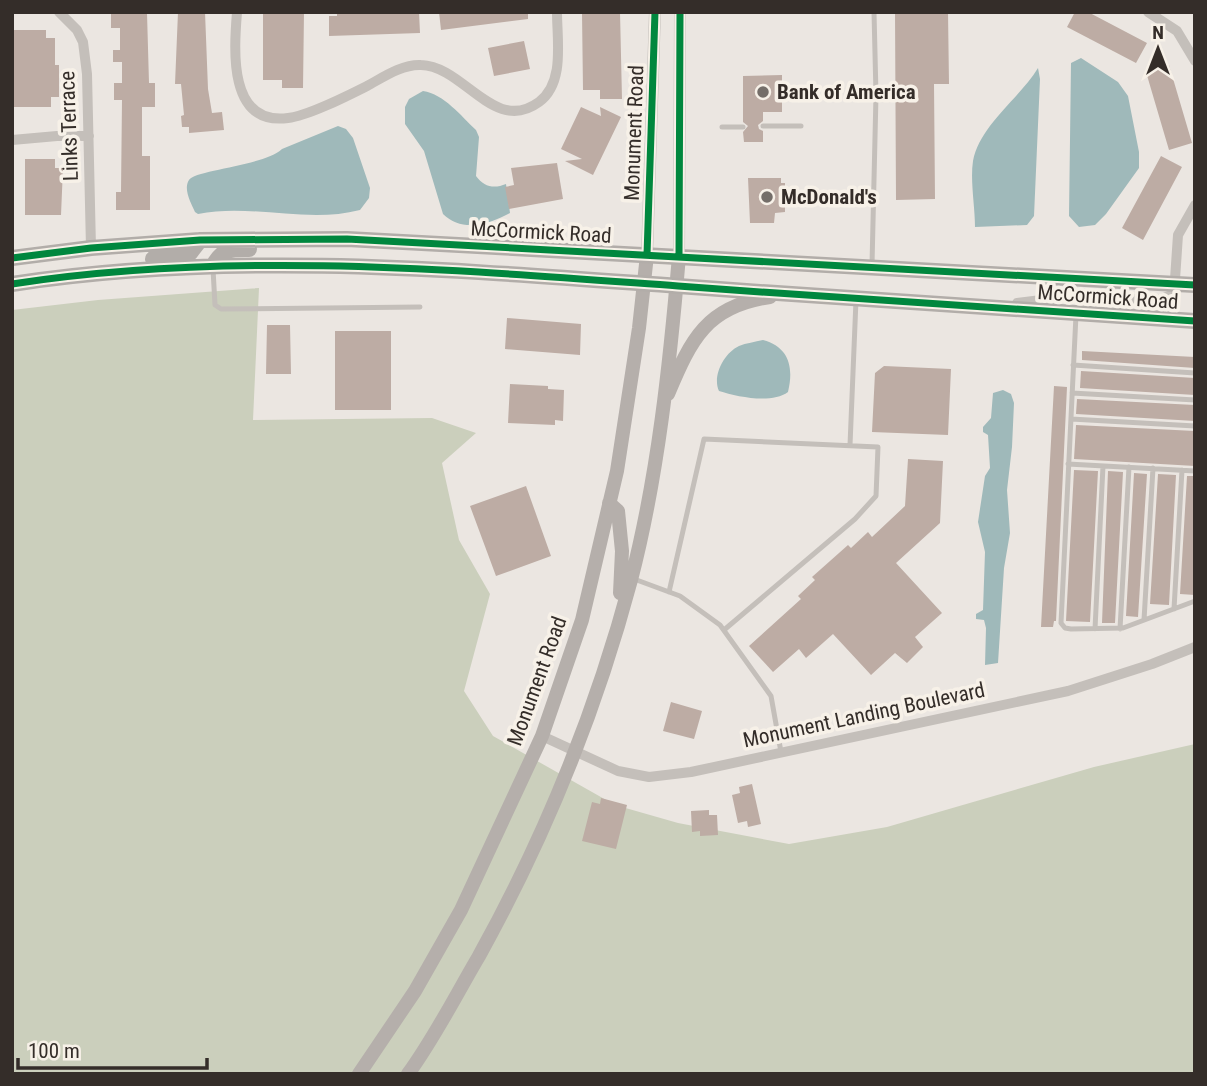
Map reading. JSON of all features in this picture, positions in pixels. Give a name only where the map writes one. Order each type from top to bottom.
[{"type":"main road","name":"McCormick Road","points":[[12,258],[92,248],[200,240],[358,240],[1195,285]]},
{"type":"main road","points":[[48,279],[86,266],[181,256],[190,253],[200,240]]},
{"type":"main road","points":[[213,266],[220,254],[236,249],[327,248],[349,245],[358,240]]},
{"type":"main road","name":"Monument Road","points":[[359,1074],[415,991],[461,910],[542,736],[582,620],[623,439],[647,255]]},
{"type":"main road","name":"Monument Road","points":[[408,1074],[494,927],[541,833],[576,752],[617,629],[647,504],[679,256]]},
{"type":"main road","name":"McCormick Road","points":[[12,284],[213,266],[327,265],[643,283],[1195,321]]},
{"type":"main road","points":[[661,411],[683,358],[700,330],[723,312],[752,299],[792,293]]},
{"type":"main road","points":[[609,503],[618,511],[622,551],[617,629]]},
{"type":"street","name":"Links Terrace","points":[[59,12],[77,30],[83,41],[87,75],[92,248]]},
{"type":"street","points":[[237,12],[235,54],[239,88],[247,102],[259,113],[286,119],[395,72],[421,65],[449,74],[496,108],[518,111],[539,103],[551,91],[555,80],[557,12]]},
{"type":"street","name":"Monument Road","points":[[647,255],[655,12]]},
{"type":"street","name":"Monument Road","points":[[679,256],[680,12]]},
{"type":"street","points":[[1148,12],[1177,32],[1195,61]]},
{"type":"street","points":[[12,140],[89,136]]},
{"type":"street","points":[[996,306],[1074,296],[1159,300],[1174,293],[1178,235],[1195,205]]},
{"type":"street","name":"Monument Landing Boulevard","points":[[542,736],[618,771],[649,777],[691,772],[1068,691],[1195,647]]},
{"type":"lane","points":[[872,268],[876,95],[874,12]]},
{"type":"lane","points":[[763,126],[801,126]]},
{"type":"lane","points":[[722,127],[743,127]]},
{"type":"lane","points":[[213,266],[215,306],[221,309],[420,307]]},
{"type":"lane","points":[[850,445],[856,297]]},
{"type":"lane","points":[[1077,312],[1061,623],[1065,628],[1120,629],[1195,601]]},
{"type":"lane","points":[[1073,365],[1195,373]]},
{"type":"lane","points":[[1072,393],[1195,400]]},
{"type":"lane","points":[[1071,419],[1195,426]]},
{"type":"lane","points":[[670,592],[704,439],[878,447],[876,496],[855,519],[724,631]]},
{"type":"lane","points":[[1068,464],[1195,471]]},
{"type":"lane","points":[[1095,629],[1103,466]]},
{"type":"lane","points":[[1120,629],[1129,467]]},
{"type":"lane","points":[[1144,620],[1153,468]]},
{"type":"lane","points":[[1174,609],[1182,470]]},
{"type":"lane","points":[[631,578],[680,596],[724,631],[771,696],[781,752]]},
{"type":"green space","points":[[259,288],[253,420],[432,418],[476,433],[442,463],[459,540],[490,594],[464,691],[493,736],[615,805],[678,823],[789,844],[887,827],[1094,767],[1195,744],[1195,1074],[12,1074],[12,310],[98,300]]},
{"type":"water","points":[[1081,58],[1118,82],[1128,96],[1139,152],[1139,168],[1095,225],[1079,227],[1069,216],[1071,63]]},
{"type":"water","points":[[1038,68],[1040,79],[1034,216],[1027,225],[975,227],[972,169],[977,148],[992,124]]},
{"type":"water","points":[[423,91],[445,101],[476,130],[479,137],[476,176],[482,183],[490,186],[506,184],[510,213],[476,225],[459,223],[443,214],[424,151],[405,124],[405,107],[409,99]]},
{"type":"water","points":[[338,126],[346,129],[353,138],[370,188],[369,198],[360,210],[320,215],[195,212],[187,188],[189,180],[194,176],[261,160]]},
{"type":"water","points":[[763,340],[779,348],[787,359],[790,366],[788,392],[764,399],[719,391],[718,372],[724,359],[739,346]]},
{"type":"water","points":[[1003,390],[1011,394],[1014,403],[1007,490],[1010,533],[1004,568],[998,663],[985,665],[986,628],[984,620],[976,619],[976,614],[983,610],[985,552],[978,522],[985,476],[990,468],[988,435],[983,432],[983,427],[991,418],[993,393]]},
{"type":"building","points":[[178,12],[205,12],[208,89],[212,113],[222,112],[224,130],[189,133],[189,127],[182,127],[181,116],[184,115],[181,84],[175,84]]},
{"type":"building","points":[[263,12],[304,12],[303,88],[282,88],[282,80],[263,80]]},
{"type":"building","points":[[337,12],[419,12],[420,33],[329,36],[329,16],[337,16]]},
{"type":"building","points":[[439,12],[528,12],[528,19],[441,30]]},
{"type":"building","points":[[620,12],[622,99],[600,99],[600,90],[583,90],[582,13]]},
{"type":"building","points":[[895,12],[948,12],[949,84],[934,84],[935,199],[896,200]]},
{"type":"building","points":[[1075,12],[1088,12],[1147,43],[1136,63],[1067,27]]},
{"type":"building","points":[[111,13],[147,13],[149,83],[155,83],[155,107],[142,107],[142,156],[150,156],[150,210],[116,210],[116,192],[121,192],[122,100],[114,100],[114,83],[122,83],[122,62],[113,62],[113,50],[120,50],[120,28],[111,28]]},
{"type":"building","points":[[13,30],[46,30],[46,38],[55,38],[55,65],[59,65],[59,97],[51,97],[51,107],[12,107]]},
{"type":"building","points":[[524,41],[530,69],[494,76],[488,48]]},
{"type":"building","points":[[1169,65],[1192,143],[1169,150],[1146,72]]},
{"type":"building","points":[[782,75],[782,112],[763,112],[763,121],[758,125],[763,131],[763,142],[744,142],[743,132],[748,126],[743,122],[743,76]]},
{"type":"building","points":[[581,107],[601,116],[600,107],[621,117],[593,175],[565,161],[582,159],[561,149]]},
{"type":"building","points":[[1161,156],[1182,167],[1143,240],[1122,228]]},
{"type":"building","points":[[25,159],[55,159],[55,168],[63,168],[61,215],[25,215]]},
{"type":"building","points":[[557,163],[563,199],[509,209],[505,187],[514,185],[511,168]]},
{"type":"building","name":"McDonald's","points":[[748,178],[781,178],[781,183],[785,183],[785,212],[775,213],[774,223],[750,223]]},
{"type":"building","points":[[507,318],[581,324],[580,355],[505,349]]},
{"type":"building","points":[[267,325],[290,325],[291,374],[266,374]]},
{"type":"building","points":[[335,331],[391,331],[391,410],[335,410]]},
{"type":"building","points":[[1082,351],[1195,357],[1195,368],[1082,360]]},
{"type":"building","points":[[884,366],[951,369],[948,435],[872,432],[875,373]]},
{"type":"building","points":[[1081,371],[1195,378],[1195,395],[1080,388]]},
{"type":"building","points":[[510,384],[548,386],[548,389],[564,390],[563,421],[555,420],[555,425],[508,423]]},
{"type":"building","points":[[1054,386],[1067,387],[1056,621],[1053,627],[1041,627]]},
{"type":"building","points":[[1077,399],[1195,405],[1195,421],[1076,414]]},
{"type":"building","points":[[1076,425],[1195,431],[1195,466],[1074,459]]},
{"type":"building","points":[[908,459],[943,461],[940,523],[896,563],[942,613],[915,637],[923,647],[907,663],[895,653],[871,675],[833,634],[806,658],[799,649],[773,672],[749,646],[801,599],[798,596],[815,580],[812,577],[848,545],[851,548],[868,532],[872,537],[905,506]]},
{"type":"building","points":[[1074,470],[1098,471],[1090,622],[1066,621]]},
{"type":"building","points":[[1108,471],[1123,472],[1115,623],[1102,623]]},
{"type":"building","points":[[1134,473],[1147,474],[1138,617],[1126,616]]},
{"type":"building","points":[[1158,474],[1176,475],[1169,605],[1150,604]]},
{"type":"building","points":[[1187,476],[1195,476],[1195,595],[1180,594]]},
{"type":"building","points":[[526,486],[551,556],[496,576],[470,506]]},
{"type":"building","points":[[671,702],[702,711],[694,739],[663,731]]},
{"type":"building","points":[[752,784],[761,824],[748,827],[747,821],[738,823],[732,795],[740,793],[739,787]]},
{"type":"building","points":[[601,798],[627,805],[616,849],[582,841],[592,802],[600,804]]},
{"type":"building","points":[[709,810],[709,815],[717,815],[718,835],[700,836],[700,831],[692,832],[691,811]]},
{"type":"cycle path","points":[[647,255],[655,12]]},
{"type":"cycle path","points":[[679,256],[680,12]]},
{"type":"cycle path","points":[[12,258],[91,248],[200,240],[347,239],[1195,285]]},
{"type":"cycle path","points":[[12,284],[178,268],[345,266],[512,274],[1195,321]]},
{"type":"place","name":"Bank of America","points":[[763,92]]},
{"type":"place","name":"McDonald's","points":[[767,197]]}]
